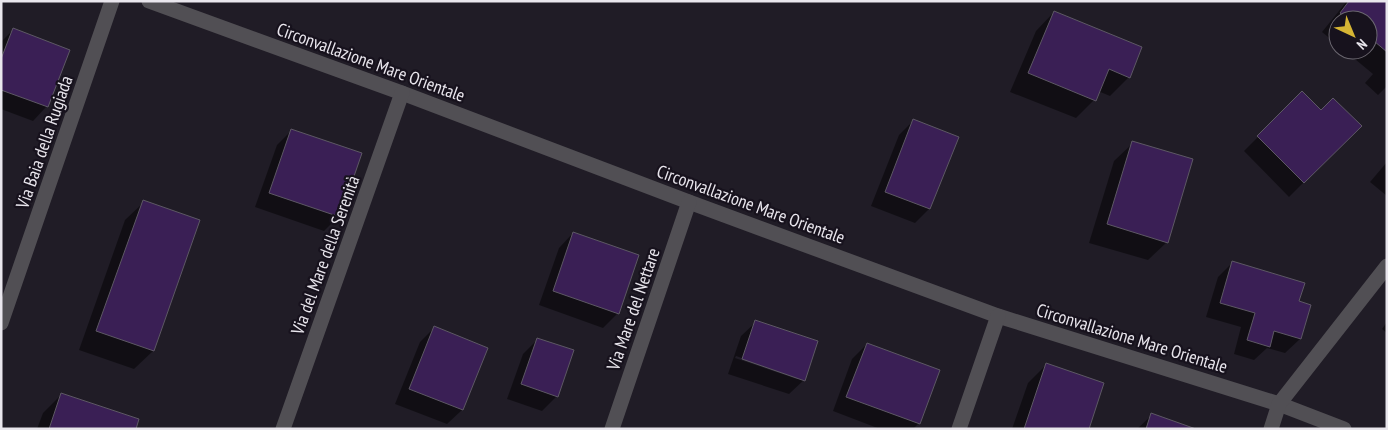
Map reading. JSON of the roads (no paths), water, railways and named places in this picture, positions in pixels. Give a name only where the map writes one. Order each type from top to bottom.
[{"type":"street","name":"Via Baia della Rugiada","points":[[1,323],[112,1]]},
{"type":"street","name":"Circonvallazione Mare Orientale","points":[[149,1],[402,93],[689,202],[998,316],[1279,404],[1344,429]]},
{"type":"street","name":"Via del Mare della Serenità","points":[[283,429],[402,93]]},
{"type":"street","name":"Via Mare del Nettare","points":[[612,429],[689,202]]},
{"type":"street","points":[[1271,429],[1279,404],[1387,266]]},
{"type":"street","points":[[959,429],[998,316]]}]
